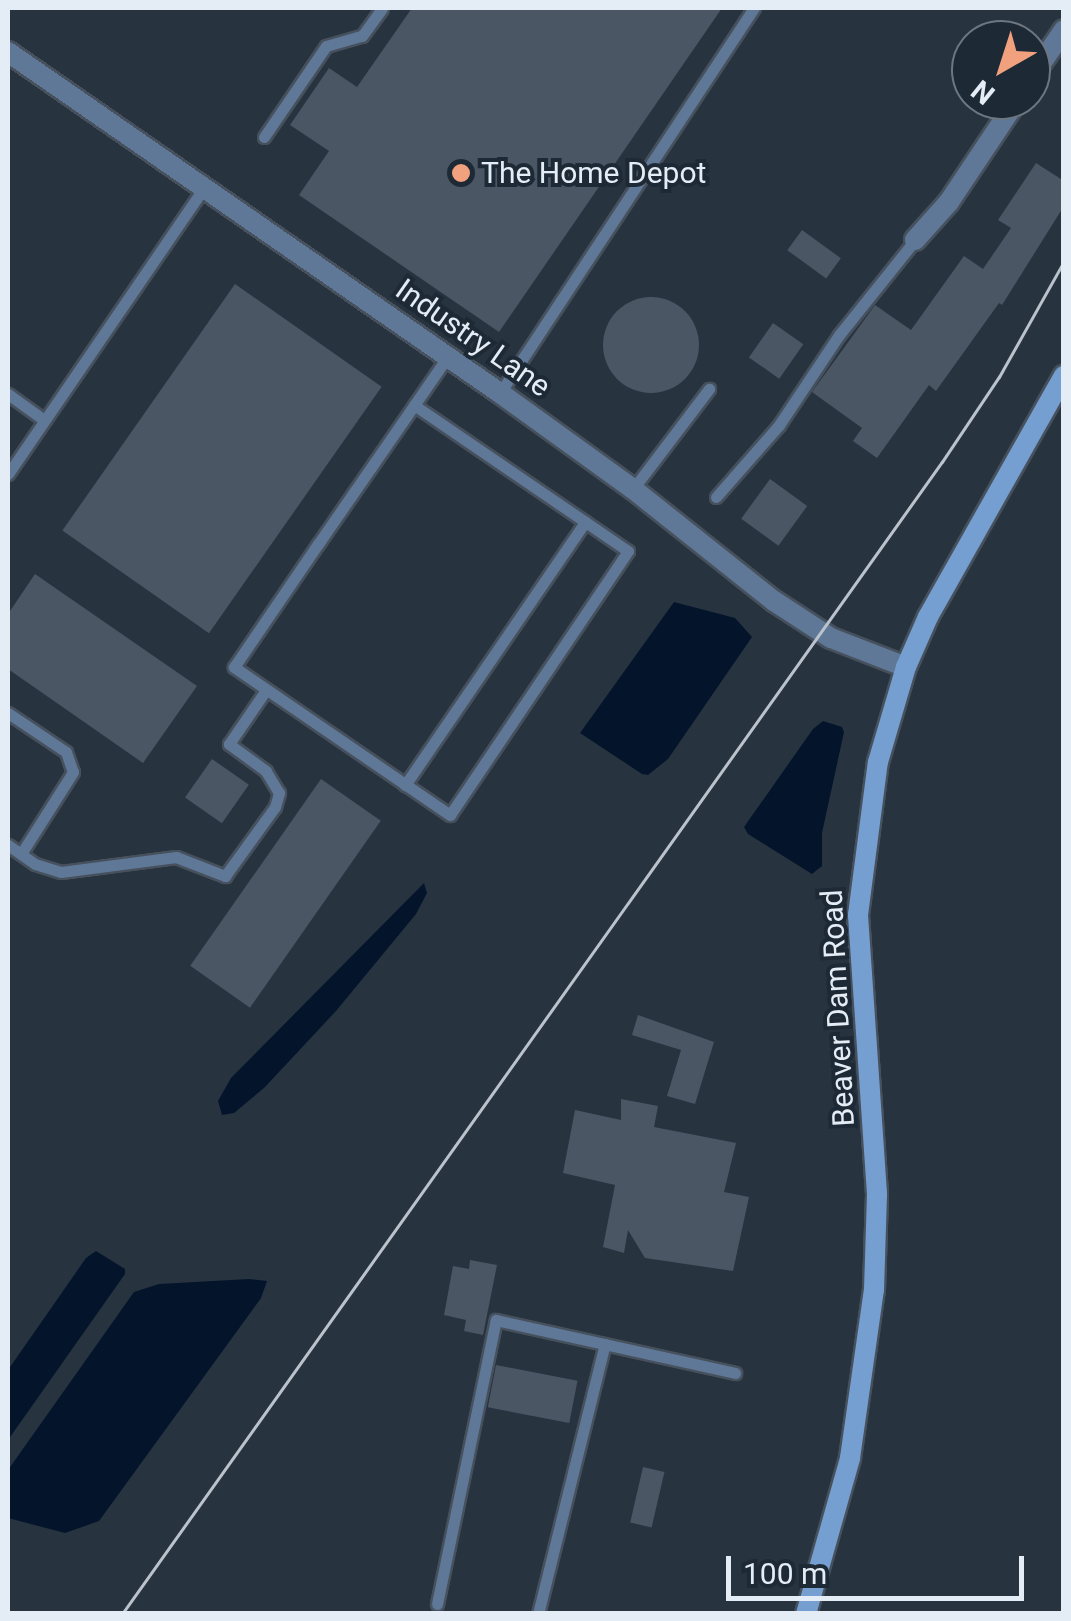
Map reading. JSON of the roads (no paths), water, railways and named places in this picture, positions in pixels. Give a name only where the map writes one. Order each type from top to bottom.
[{"type":"main road","name":"Beaver Dam Road","points":[[806,1614],[850,1458],[869,1342],[877,1194],[858,915],[869,808],[906,667],[946,579],[1064,376]]},
{"type":"street","name":"Industry Lane","points":[[8,52],[633,488],[800,618],[851,647],[906,667]]},
{"type":"street","points":[[915,240],[948,202],[1003,120]]},
{"type":"lane","points":[[264,136],[326,46],[362,36],[382,8]]},
{"type":"lane","points":[[500,393],[754,8]]},
{"type":"lane","points":[[8,474],[204,188]]},
{"type":"lane","points":[[716,497],[778,424],[839,335],[915,240]]},
{"type":"lane","points":[[414,405],[628,551],[450,815],[234,667],[414,405],[448,356]]},
{"type":"lane","points":[[633,488],[709,390]]},
{"type":"lane","points":[[8,394],[44,420]]},
{"type":"lane","points":[[404,785],[585,522]]},
{"type":"lane","points":[[8,845],[61,872],[176,857],[225,876],[275,807],[279,793],[266,771],[229,744],[266,690]]},
{"type":"lane","points":[[8,713],[66,752],[73,772],[21,854]]},
{"type":"lane","points":[[436,1604],[496,1320],[734,1373]]},
{"type":"lane","points":[[538,1614],[606,1344]]},
{"type":"water","points":[[674,602],[735,618],[752,637],[668,759],[648,775],[642,774],[580,733]]},
{"type":"water","points":[[823,721],[842,727],[844,732],[822,833],[822,866],[812,874],[748,834],[744,827],[813,729]]},
{"type":"water","points":[[424,883],[427,893],[416,914],[336,1011],[264,1088],[234,1113],[222,1115],[218,1101],[231,1078]]},
{"type":"water","points":[[96,1251],[125,1269],[125,1274],[8,1440],[8,1370],[86,1258]]},
{"type":"water","points":[[267,1281],[261,1298],[99,1521],[65,1533],[8,1518],[8,1470],[134,1292],[159,1284]]},
{"type":"tram line","points":[[122,1614],[942,462],[999,377],[1064,261]]},
{"type":"place","name":"The Home Depot","points":[[461,173]]}]
